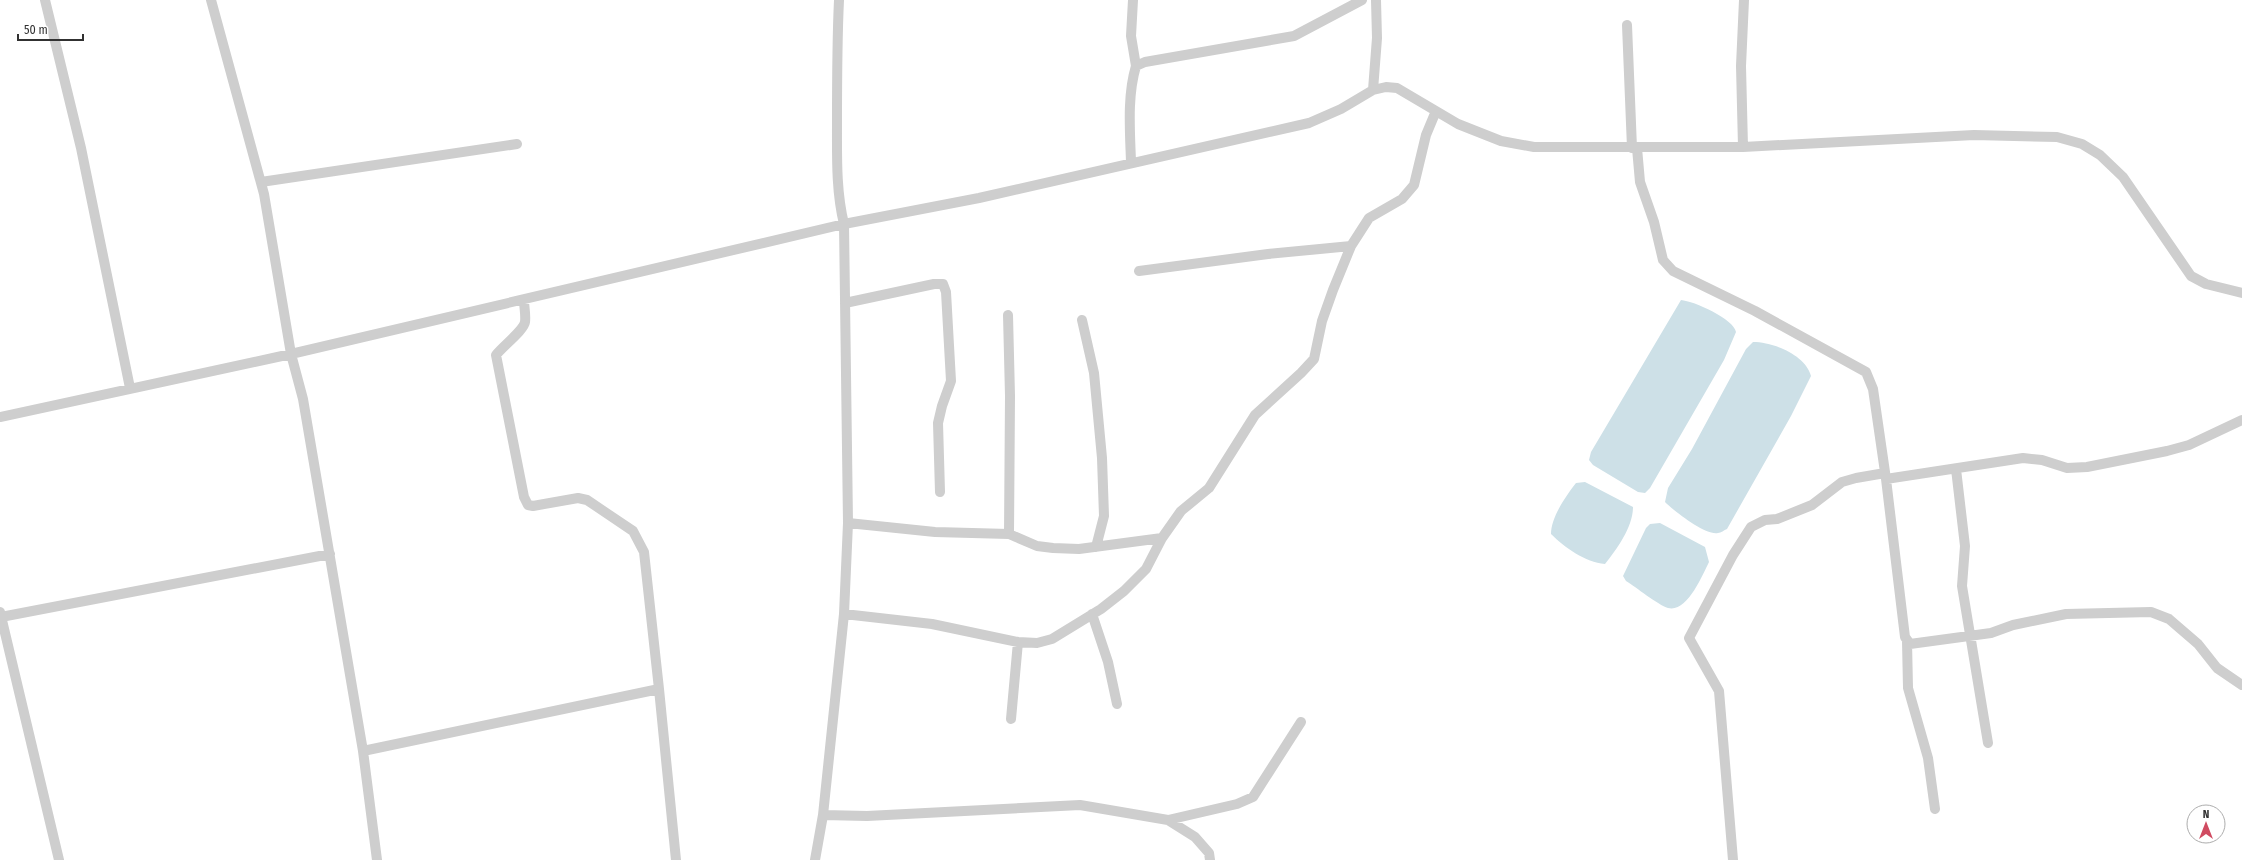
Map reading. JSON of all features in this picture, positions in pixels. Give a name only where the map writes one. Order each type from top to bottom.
[{"type":"street","points":[[45,0],[81,148],[130,388]]},
{"type":"street","points":[[211,0],[261,182],[291,354],[304,399],[363,751],[377,860]]},
{"type":"street","points":[[815,860],[823,816],[844,614],[848,523],[844,224],[839,199],[838,160],[837,43],[839,0]]},
{"type":"street","points":[[1131,162],[1130,121],[1133,75],[1136,66],[1131,36],[1133,0]]},
{"type":"street","points":[[1136,66],[1145,62],[1238,44],[1294,36],[1362,0]]},
{"type":"street","points":[[1374,90],[1377,38],[1376,0]]},
{"type":"street","points":[[1743,147],[1741,66],[1744,0]]},
{"type":"street","points":[[1627,25],[1634,148],[1640,182],[1654,222],[1663,260],[1673,271],[1755,311],[1866,372],[1873,389],[1886,476],[1907,641],[1908,688],[1928,758],[1935,808]]},
{"type":"street","points":[[0,417],[291,354],[844,224],[978,198],[1131,162],[1309,123],[1341,109],[1374,90],[1386,87],[1398,88],[1458,124],[1502,141],[1534,147],[1743,147],[1974,135],[2038,135],[2057,137],[2082,144],[2100,155],[2123,177],[2191,276],[2206,284],[2242,293]]},
{"type":"street","points":[[844,614],[932,624],[1018,642],[1037,643],[1052,639],[1092,614],[1124,591],[1146,569],[1162,538],[1181,511],[1209,488],[1255,415],[1301,373],[1314,359],[1326,308],[1352,246],[1369,218],[1402,199],[1414,185],[1426,135],[1436,111]]},
{"type":"street","points":[[261,182],[517,144]]},
{"type":"street","points":[[1139,271],[1268,254],[1352,246]]},
{"type":"street","points":[[845,303],[939,283],[944,288],[950,338],[951,381],[942,406],[938,424],[940,492]]},
{"type":"street","points":[[524,300],[525,322],[522,330],[506,343],[496,355],[524,498],[528,505],[533,506],[578,498],[587,500],[634,531],[644,552],[676,860]]},
{"type":"street","points":[[1008,315],[1010,396],[1010,534]]},
{"type":"street","points":[[1082,320],[1094,372],[1102,464],[1104,516],[1096,547]]},
{"type":"street","points":[[1733,860],[1719,691],[1688,638],[1733,555],[1752,527],[1765,520],[1777,520],[1812,505],[1842,482],[1856,478],[1956,469],[2023,458],[2042,460],[2067,468],[2087,467],[2174,449],[2242,420]]},
{"type":"street","points":[[1956,469],[1965,546],[1962,586],[1988,743]]},
{"type":"street","points":[[848,523],[935,532],[1010,534],[1037,546],[1079,549],[1125,541],[1162,538]]},
{"type":"street","points":[[59,860],[1,615],[330,554]]},
{"type":"street","points":[[1907,641],[1914,645],[1970,637],[2066,614],[2151,612],[2169,618],[2198,644],[2217,668],[2242,685]]},
{"type":"street","points":[[1092,614],[1108,662],[1116,704]]},
{"type":"street","points":[[1011,719],[1018,642]]},
{"type":"street","points":[[363,751],[659,689]]},
{"type":"street","points":[[823,816],[867,816],[1080,806],[1168,820],[1237,804],[1253,797],[1300,722]]},
{"type":"street","points":[[1168,820],[1195,837],[1209,853],[1210,860]]},
{"type":"shaded area","points":[[1681,300],[1704,307],[1721,316],[1734,327],[1736,332],[1724,360],[1650,488],[1645,493],[1638,492],[1593,465],[1589,460],[1591,452]]},
{"type":"shaded area","points":[[1753,342],[1770,344],[1788,351],[1803,362],[1811,376],[1791,416],[1727,529],[1719,533],[1713,533],[1706,531],[1690,522],[1665,502],[1668,488],[1692,449],[1746,349]]},
{"type":"shaded area","points":[[1585,482],[1633,507],[1630,522],[1624,537],[1605,564],[1598,563],[1576,554],[1551,534],[1556,514],[1564,500],[1576,483]]},
{"type":"shaded area","points":[[1660,523],[1705,547],[1709,562],[1693,592],[1681,605],[1675,608],[1668,608],[1659,603],[1626,581],[1623,576],[1646,528],[1650,524]]}]
